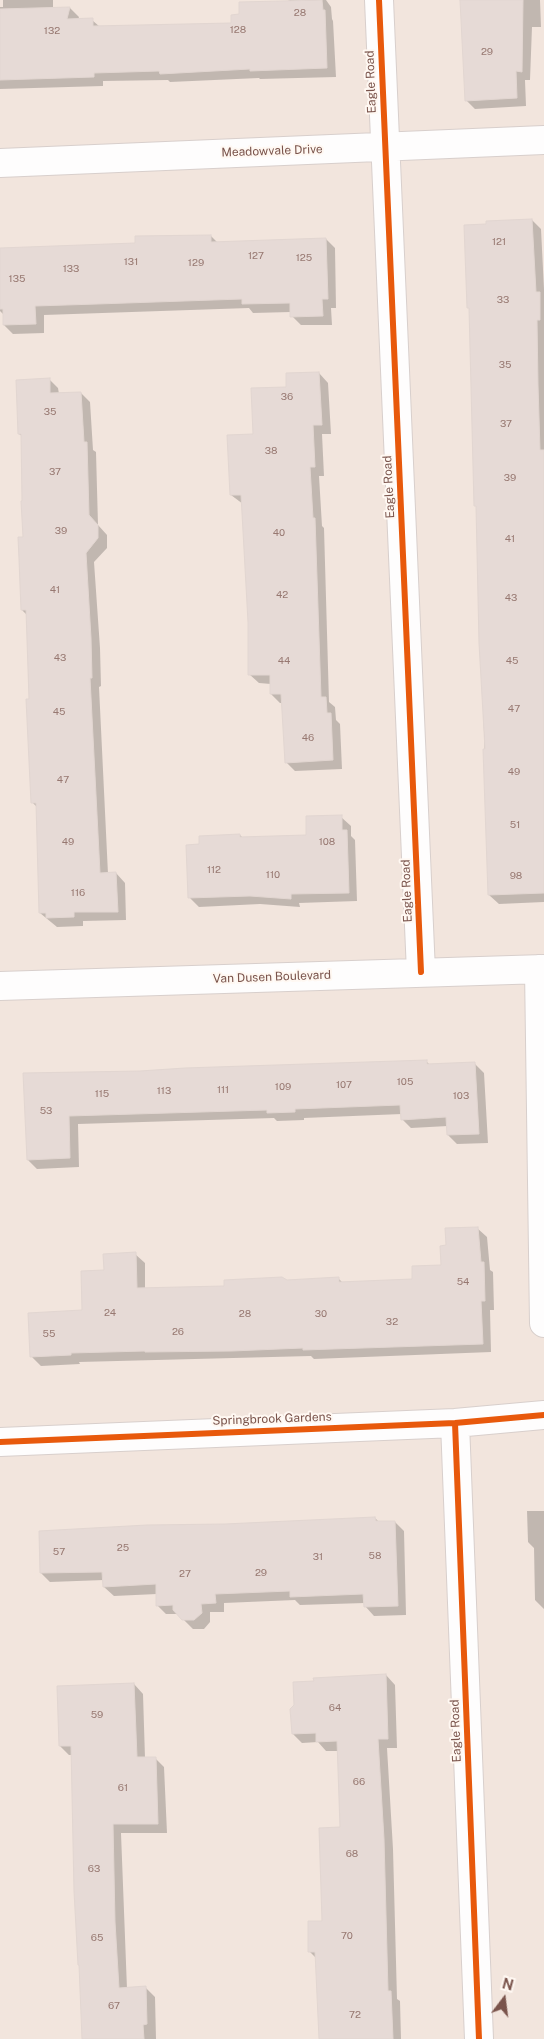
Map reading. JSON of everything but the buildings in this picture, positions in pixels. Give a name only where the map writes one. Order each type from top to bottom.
[{"type":"street","name":"Eagle Road","points":[[379,0],[421,972]]},
{"type":"street","name":"Meadowvale Drive","points":[[0,163],[544,140]]},
{"type":"street","name":"Van Dusen Boulevard","points":[[0,986],[542,969]]},
{"type":"street","points":[[542,969],[544,1323]]},
{"type":"street","name":"Springbrook Gardens","points":[[0,1442],[455,1423],[544,1414]]},
{"type":"street","name":"Eagle Road","points":[[455,1423],[479,2039]]},
{"type":"shaded area","points":[[0,0],[544,0],[544,2039],[0,2039]]},
{"type":"cycle path","points":[[379,0],[421,972]]},
{"type":"cycle path","points":[[0,1442],[455,1423],[544,1415]]},
{"type":"cycle path","points":[[455,1423],[479,2039]]}]
